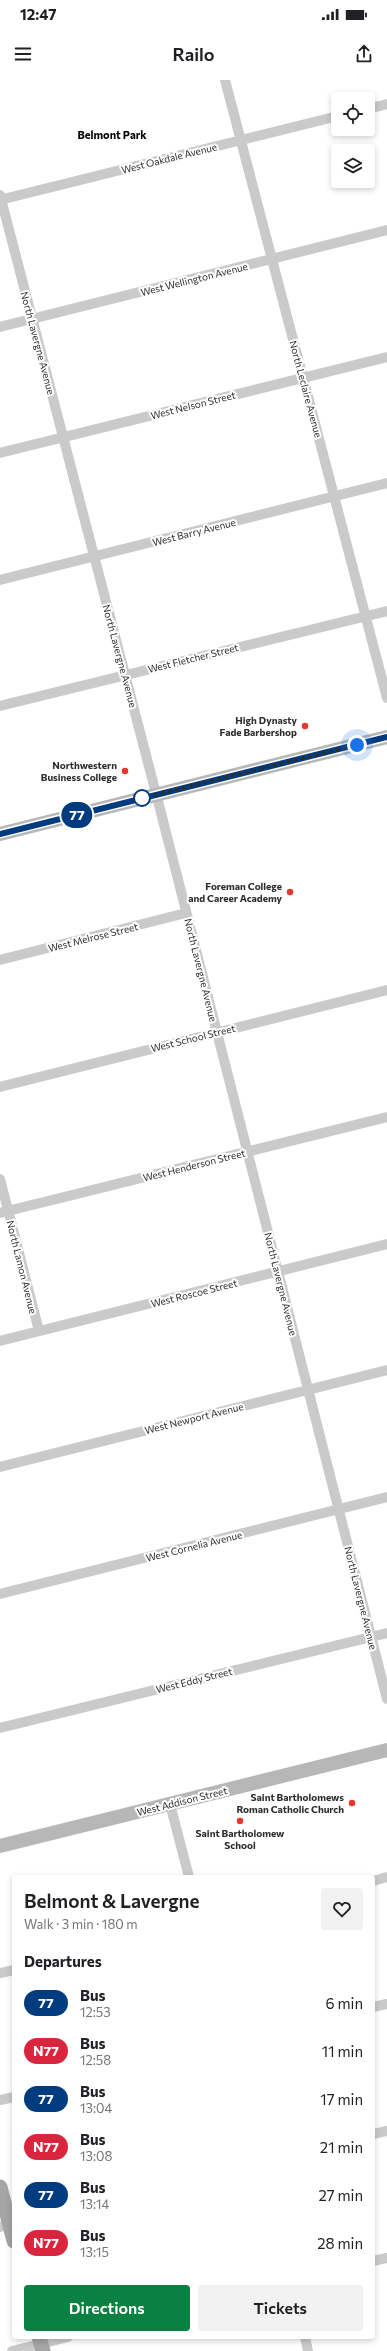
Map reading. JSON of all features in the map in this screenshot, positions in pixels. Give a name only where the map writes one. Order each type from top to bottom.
[{"type":"main road","points":[[0,834],[387,737]]},
{"type":"main road","name":"West Addison Street","points":[[0,1846],[387,1750]]},
{"type":"main road","points":[[0,2187],[8,2225],[12,2235]]},
{"type":"street","name":"North Leclaire Avenue","points":[[225,80],[387,698]]},
{"type":"street","points":[[375,107],[387,104]]},
{"type":"street","name":"West Oakdale Avenue","points":[[0,198],[331,118]]},
{"type":"street","name":"North Lavergne Avenue","points":[[0,198],[156,795],[387,1699]]},
{"type":"street","name":"West Wellington Avenue","points":[[0,327],[387,230]]},
{"type":"street","name":"West Nelson Street","points":[[0,453],[387,357]]},
{"type":"street","name":"West Barry Avenue","points":[[0,580],[387,483]]},
{"type":"street","name":"West Fletcher Street","points":[[0,706],[387,611]]},
{"type":"street","name":"West Melrose Street","points":[[0,960],[186,913]]},
{"type":"street","name":"West School Street","points":[[0,1087],[387,990]]},
{"type":"street","name":"West Henderson Street","points":[[4,1212],[387,1117]]},
{"type":"street","name":"North Lamon Avenue","points":[[0,1179],[4,1212],[39,1331]]},
{"type":"street","name":"West Roscoe Street","points":[[0,1341],[387,1244]]},
{"type":"street","name":"West Newport Avenue","points":[[0,1466],[387,1370]]},
{"type":"street","name":"West Cornelia Avenue","points":[[0,1594],[387,1497]]},
{"type":"street","name":"West Eddy Street","points":[[0,1728],[387,1632]]},
{"type":"street","points":[[170,1804],[188,1875]]},
{"type":"street","points":[[375,1881],[387,1878]]},
{"type":"street","points":[[0,1974],[12,1971]]},
{"type":"street","points":[[375,2007],[387,2004]]},
{"type":"street","points":[[0,2100],[12,2097]]},
{"type":"street","points":[[375,2134],[387,2131]]},
{"type":"street","points":[[375,2261],[387,2258]]},
{"type":"street","points":[[12,2351],[60,2339]]},
{"type":"street","points":[[305,2339],[308,2351]]},
{"type":"bus line","name":"77","points":[[0,834],[387,737]]},
{"type":"place","name":"High Dynasty Fade Barbershop","points":[[305,726]]},
{"type":"place","name":"Northwestern Business College","points":[[125,771]]},
{"type":"place","name":"Foreman College and Career Academy","points":[[290,892]]},
{"type":"place","name":"Saint Bartholomews Roman Catholic Church","points":[[352,1803]]},
{"type":"place","name":"Saint Bartholomew School","points":[[240,1821]]},
{"type":"district","name":"Belmont Park","points":[[112,134]]},
{"type":"route","points":[[142,798],[357,745]]}]
